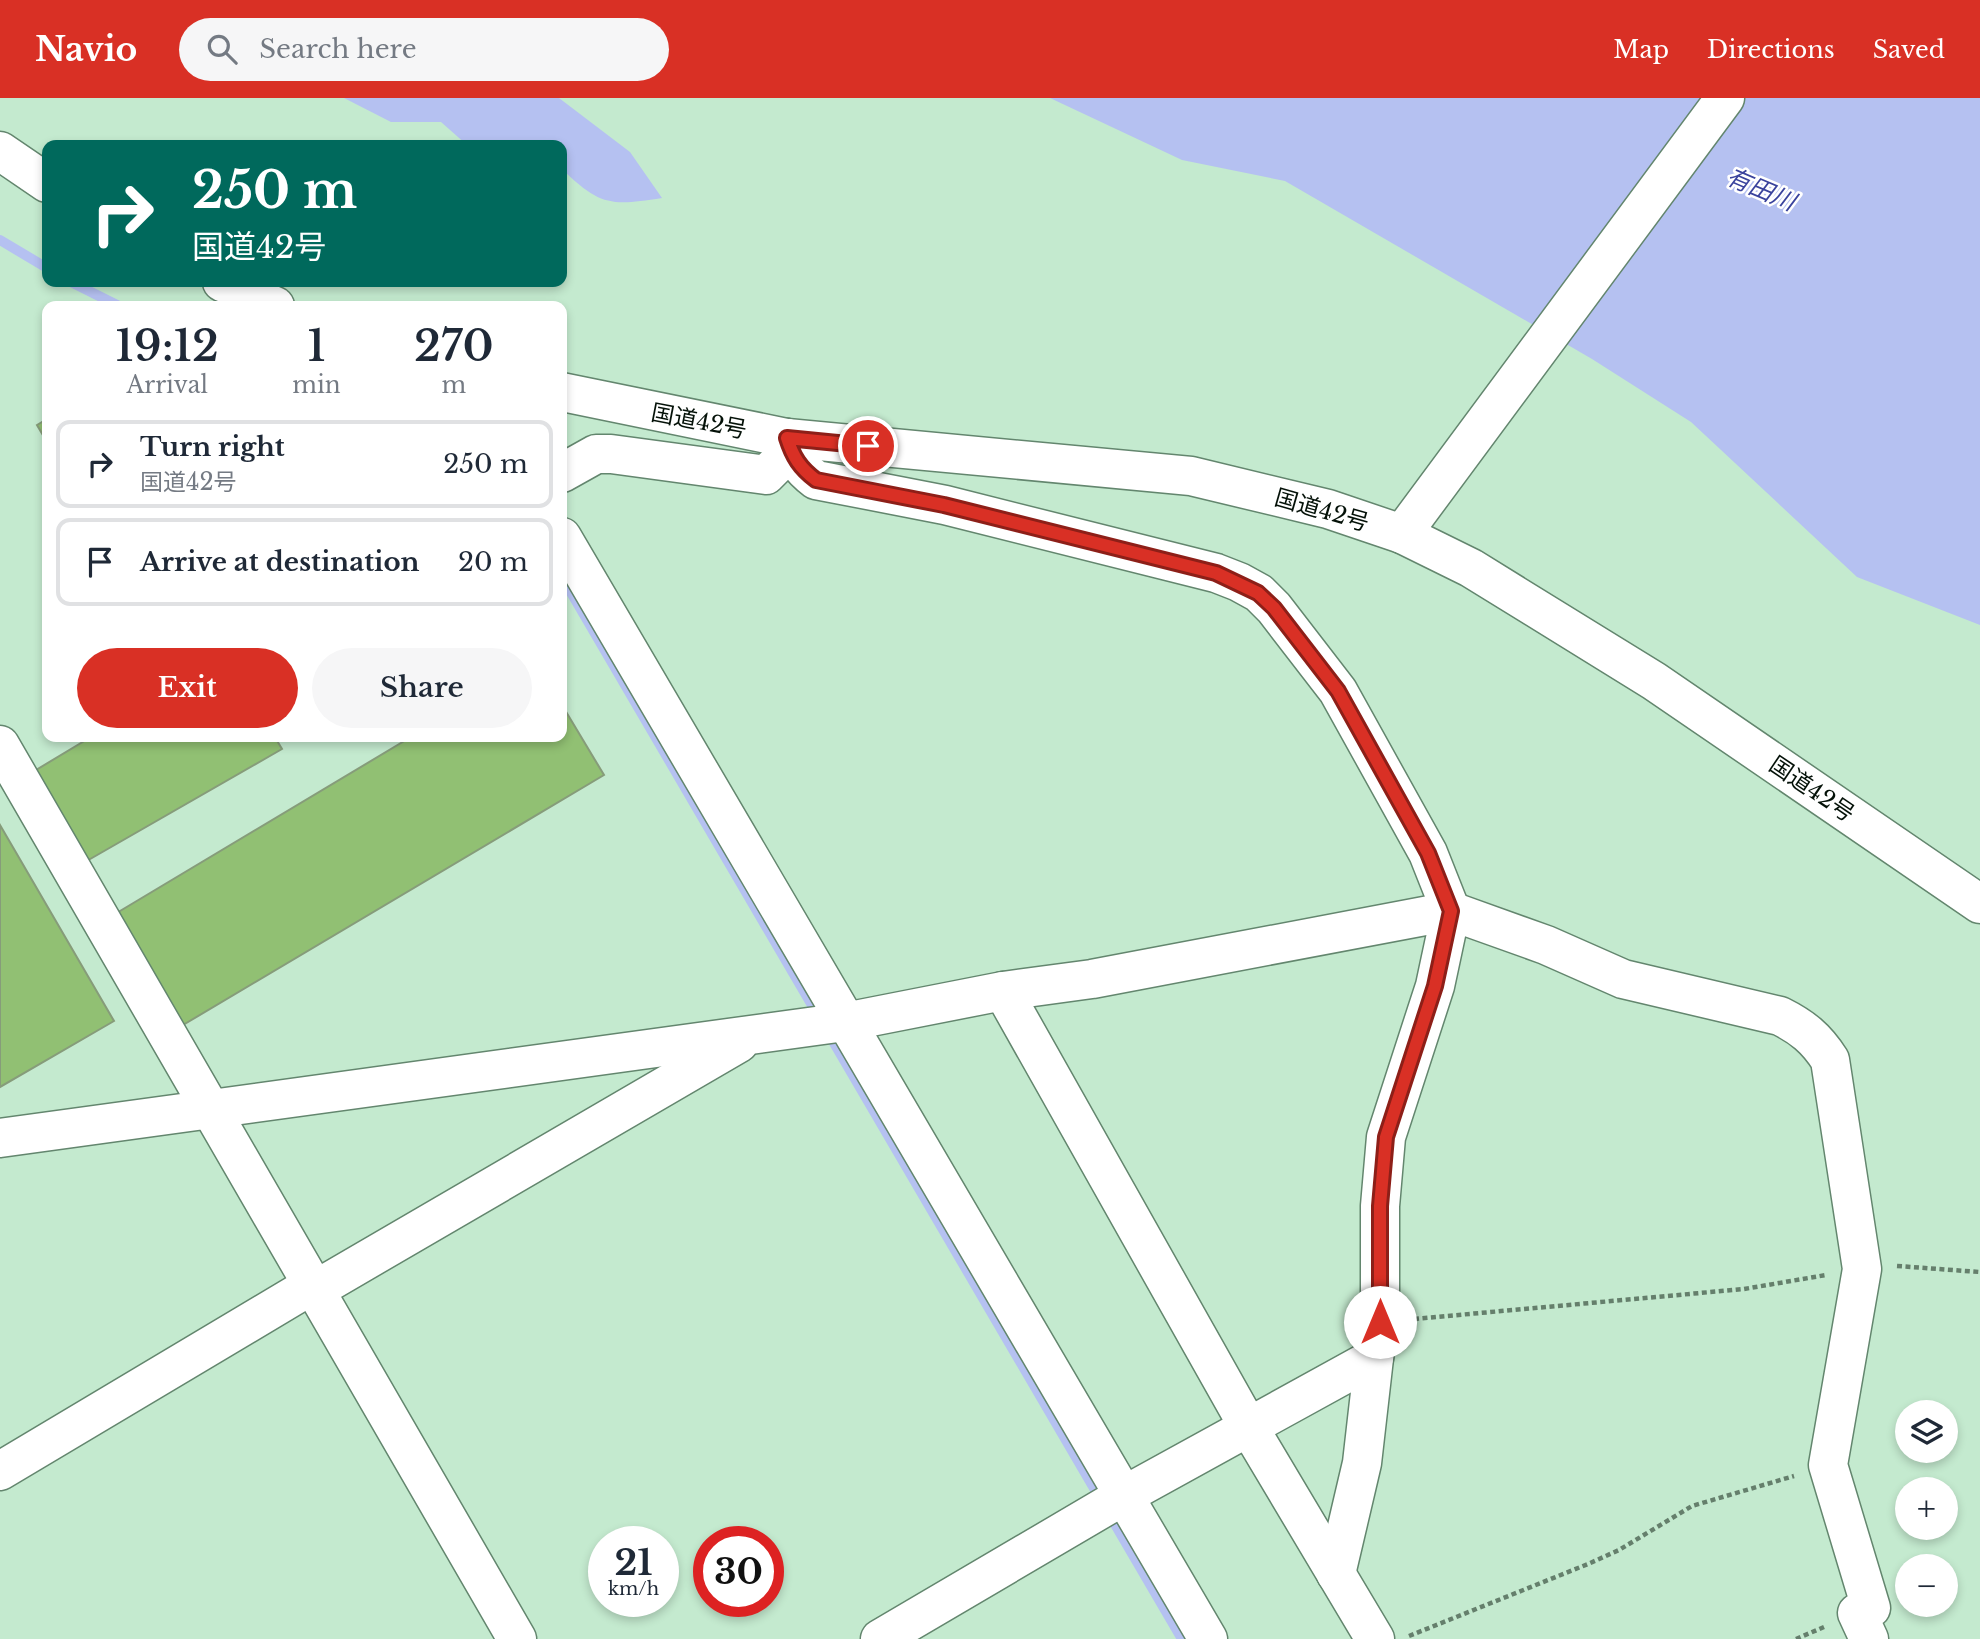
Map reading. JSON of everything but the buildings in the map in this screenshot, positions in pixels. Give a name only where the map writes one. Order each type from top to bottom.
[{"type":"main road","points":[[1411,521],[1725,98]]},
{"type":"main road","points":[[0,151],[42,180]]},
{"type":"main road","points":[[233,287],[264,301]]},
{"type":"main road","name":"国道42号","points":[[567,393],[787,438],[1191,476],[1328,509],[1411,521],[1471,568],[1654,681],[1980,904]]},
{"type":"main road","points":[[766,475],[781,460],[787,438]]},
{"type":"main road","points":[[787,438],[793,456],[803,471],[816,480]]},
{"type":"main road","points":[[567,470],[596,454],[611,454],[816,480],[944,505],[1216,573],[1258,593],[1288,624],[1338,691],[1428,853],[1451,911],[1435,986],[1386,1137],[1380,1206],[1377,1340],[1362,1463],[1336,1574]]},
{"type":"main road","points":[[567,546],[1209,1639]]},
{"type":"main road","points":[[0,745],[12,792],[209,1108],[517,1639]]},
{"type":"main road","points":[[0,1138],[845,1022],[1003,991],[1092,979],[1451,911],[1546,945],[1623,979],[1780,1016],[1818,1041],[1830,1060],[1862,1269],[1828,1465],[1871,1608],[1857,1613],[1869,1639]]},
{"type":"main road","points":[[1003,991],[1248,1426],[1374,1639]]},
{"type":"main road","points":[[0,1471],[754,1035]]},
{"type":"main road","points":[[880,1639],[1248,1426],[1377,1340]]},
{"type":"path","points":[[1377,1340],[1744,1289],[1862,1269],[1904,1265],[1980,1272]]},
{"type":"path","points":[[1403,1639],[1619,1550],[1692,1506],[1828,1465]]},
{"type":"water","points":[[344,98],[559,98],[630,152],[662,198],[618,202],[597,197],[567,174],[567,140],[461,140],[441,122],[391,122]]},
{"type":"water","name":"有田川","points":[[1050,98],[1980,98],[1980,625],[1857,577],[1691,422],[1592,359],[1285,181],[1182,160]]},
{"type":"waterway","points":[[0,240],[42,265]]},
{"type":"waterway","points":[[81,287],[109,301]]},
{"type":"waterway","points":[[567,586],[1182,1639]]},
{"type":"route","points":[[868,446],[787,438],[793,456],[803,471],[816,480],[944,505],[1216,573],[1239,582],[1258,593],[1274,608],[1338,691],[1428,853],[1451,911],[1435,986],[1386,1137],[1380,1206],[1380,1322]]}]
